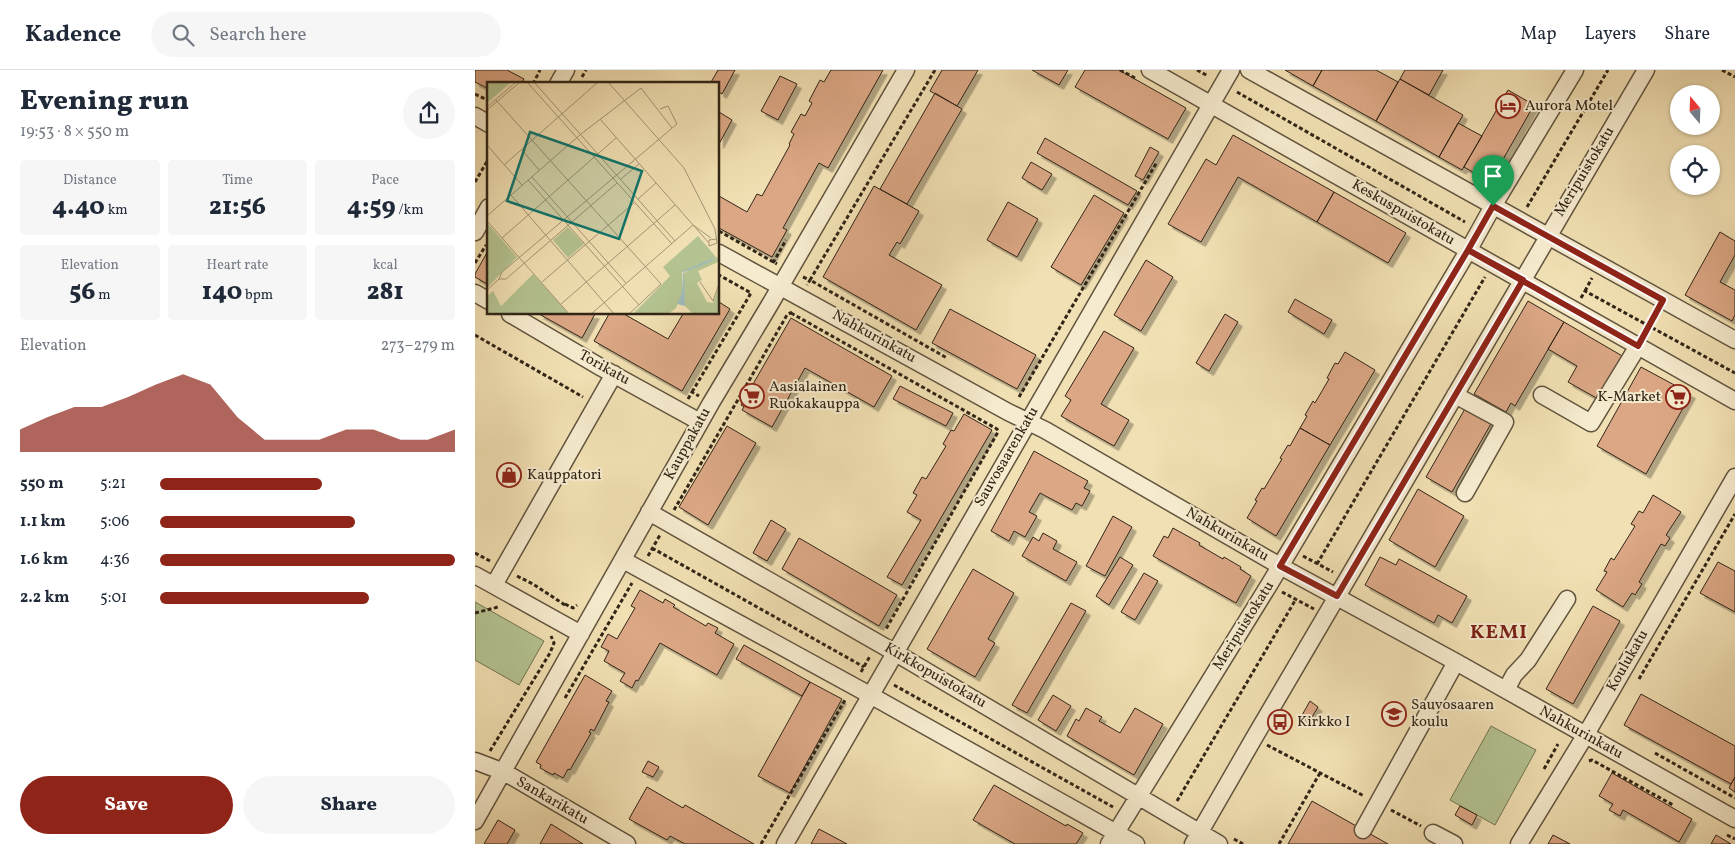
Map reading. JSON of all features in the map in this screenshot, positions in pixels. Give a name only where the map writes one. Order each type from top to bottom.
[{"type":"street","points":[[559,82],[566,70]]},
{"type":"street","name":"Kauppakatu","points":[[475,821],[700,422],[905,70]]},
{"type":"street","name":"Keskuspuistokatu","points":[[1150,70],[1735,401]]},
{"type":"street","name":"Sauvosaarenkatu","points":[[785,844],[1028,422],[1218,109],[1231,70]]},
{"type":"street","points":[[1249,70],[1735,340]]},
{"type":"street","name":"Meripuistokatu","points":[[1113,838],[1280,566],[1575,70]]},
{"type":"street","name":"Meripuistokatu","points":[[1197,839],[1254,738],[1645,70]]},
{"type":"street","points":[[475,116],[487,123]]},
{"type":"street","points":[[475,232],[487,211]]},
{"type":"street","name":"Nahkurinkatu","points":[[720,254],[1028,422],[1280,566],[1456,662],[1735,819]]},
{"type":"street","points":[[475,294],[487,301]]},
{"type":"street","name":"Torikatu","points":[[512,315],[700,422]]},
{"type":"street","points":[[1541,395],[1591,423],[1638,346]]},
{"type":"street","points":[[494,585],[614,374]]},
{"type":"street","points":[[1455,395],[1505,422],[1465,493]]},
{"type":"street","name":"Koulukatu","points":[[1519,844],[1585,736],[1735,477]]},
{"type":"street","name":"Kirkkopuistokatu","points":[[649,512],[894,652],[1139,796],[1197,839],[1219,844]]},
{"type":"street","points":[[623,560],[870,695],[1113,838],[1136,844]]},
{"type":"street","points":[[475,575],[581,634]]},
{"type":"street","points":[[1506,690],[1514,675],[1529,660],[1567,599]]},
{"type":"street","points":[[1363,830],[1456,662]]},
{"type":"street","name":"Sankarikatu","points":[[479,762],[504,772],[627,844]]},
{"type":"street","points":[[1433,833],[1454,844]]},
{"type":"path","points":[[534,82],[540,70]]},
{"type":"path","points":[[935,70],[810,280],[948,358]]},
{"type":"path","points":[[1197,70],[1207,76]]},
{"type":"path","points":[[1196,95],[1211,70]]},
{"type":"path","points":[[1218,109],[1237,92],[1249,70]]},
{"type":"path","points":[[1527,208],[1608,70]]},
{"type":"path","points":[[1723,70],[1735,77]]},
{"type":"path","points":[[1237,92],[1465,222]]},
{"type":"path","points":[[475,94],[487,100]]},
{"type":"path","points":[[1017,398],[1159,159]]},
{"type":"path","points":[[475,182],[487,161]]},
{"type":"path","points":[[475,263],[487,243]]},
{"type":"path","points":[[692,392],[751,293],[720,276]]},
{"type":"path","points":[[1317,564],[1485,277]]},
{"type":"path","points":[[1575,310],[1585,291],[1735,373]]},
{"type":"path","points":[[1638,346],[1663,300]]},
{"type":"path","points":[[761,844],[998,432],[997,429],[791,313]]},
{"type":"path","points":[[475,335],[585,398]]},
{"type":"path","points":[[1635,685],[1735,514]]},
{"type":"path","points":[[652,548],[864,667]]},
{"type":"path","points":[[475,553],[533,584],[565,604],[549,634],[554,643],[552,648],[479,762]]},
{"type":"path","points":[[1297,553],[1338,575]]},
{"type":"path","points":[[1277,589],[1315,610]]},
{"type":"path","points":[[1176,803],[1296,599]]},
{"type":"path","points":[[475,613],[498,607]]},
{"type":"path","points":[[894,684],[1114,807]]},
{"type":"path","points":[[1254,738],[1433,833]]},
{"type":"path","points":[[1652,752],[1735,798]]},
{"type":"path","points":[[1587,760],[1592,760],[1676,806]]},
{"type":"path","points":[[1279,844],[1320,772]]},
{"type":"path","points":[[1727,834],[1735,839]]},
{"type":"green space","points":[[475,602],[544,641],[519,685],[475,660]]},
{"type":"green space","points":[[1491,726],[1536,750],[1495,825],[1450,800]]},
{"type":"building","points":[[475,70],[507,70],[524,79],[522,82],[487,82],[487,88],[475,82]]},
{"type":"building","points":[[718,70],[735,70],[722,94],[720,93],[720,82],[711,82]]},
{"type":"building","points":[[831,70],[883,70],[828,168],[819,163],[783,228],[787,230],[772,257],[720,229],[720,197],[747,212],[757,194],[762,196],[790,145],[794,134],[791,132],[801,114],[805,116],[812,103],[809,101],[820,80],[824,82]]},
{"type":"building","points":[[942,70],[978,70],[957,106],[930,91]]},
{"type":"building","points":[[1032,70],[1068,70],[1059,85]]},
{"type":"building","points":[[1085,70],[1119,70],[1186,108],[1168,139],[1075,87]]},
{"type":"building","points":[[1285,70],[1322,70],[1313,86]]},
{"type":"building","points":[[1322,70],[1376,70],[1398,82],[1376,121],[1313,86]]},
{"type":"building","points":[[1405,70],[1443,70],[1429,95],[1400,79]]},
{"type":"building","points":[[780,76],[797,84],[778,120],[761,111]]},
{"type":"building","points":[[1400,79],[1463,115],[1439,157],[1376,121]]},
{"type":"building","points":[[1508,90],[1534,105],[1490,182],[1464,167]]},
{"type":"building","points":[[935,93],[962,109],[907,204],[880,189]]},
{"type":"building","points":[[720,113],[732,120],[720,142]]},
{"type":"building","points":[[1458,123],[1482,136],[1462,170],[1439,157]]},
{"type":"building","points":[[1233,135],[1334,192],[1317,222],[1238,177],[1201,242],[1168,224],[1206,159],[1216,165]]},
{"type":"building","points":[[1045,138],[1137,191],[1128,205],[1037,153]]},
{"type":"building","points":[[1150,147],[1159,152],[1143,180],[1135,176]]},
{"type":"building","points":[[1031,162],[1052,174],[1042,190],[1022,178]]},
{"type":"building","points":[[874,186],[919,211],[900,244],[897,242],[889,255],[942,285],[916,330],[823,277]]},
{"type":"building","points":[[1334,192],[1406,233],[1388,263],[1317,222]]},
{"type":"building","points":[[1094,195],[1124,213],[1081,285],[1051,267]]},
{"type":"building","points":[[1008,202],[1038,219],[1017,257],[987,240]]},
{"type":"building","points":[[1720,232],[1735,241],[1735,255],[1720,282],[1735,290],[1735,315],[1732,321],[1685,295]]},
{"type":"building","points":[[487,253],[487,284],[475,277]]},
{"type":"building","points":[[1146,260],[1173,277],[1141,331],[1114,315]]},
{"type":"building","points":[[1295,299],[1332,320],[1324,334],[1288,312]]},
{"type":"building","points":[[1528,301],[1564,322],[1515,406],[1511,403],[1506,412],[1474,394]]},
{"type":"building","points":[[720,303],[730,309],[682,391],[594,341],[608,315],[626,315],[668,339],[682,315],[720,315]]},
{"type":"building","points":[[950,309],[1036,355],[1017,389],[932,343]]},
{"type":"building","points":[[1225,314],[1238,322],[1209,371],[1196,363]]},
{"type":"building","points":[[541,315],[594,315],[582,338]]},
{"type":"building","points":[[791,318],[892,376],[874,407],[805,368],[772,427],[742,410],[744,407],[741,405]]},
{"type":"building","points":[[1564,322],[1624,357],[1600,400],[1568,382],[1577,366],[1548,349]]},
{"type":"building","points":[[1104,331],[1134,348],[1101,404],[1129,420],[1114,446],[1061,416],[1071,400],[1065,396]]},
{"type":"building","points":[[1345,352],[1375,370],[1330,445],[1300,428],[1313,401],[1315,403],[1329,379],[1327,378],[1335,363],[1338,364]]},
{"type":"building","points":[[1641,367],[1691,394],[1646,474],[1597,446]]},
{"type":"building","points":[[900,386],[953,413],[946,426],[893,399]]},
{"type":"building","points":[[1466,407],[1492,422],[1452,492],[1426,477]]},
{"type":"building","points":[[964,414],[992,430],[902,585],[887,577],[921,520],[907,512],[917,495],[913,493],[922,477],[926,479],[946,446],[943,444],[951,430],[954,431]]},
{"type":"building","points":[[727,426],[756,443],[708,525],[679,507]]},
{"type":"building","points":[[1300,428],[1330,445],[1276,536],[1247,518],[1262,488],[1264,489],[1282,459],[1280,458],[1288,445],[1290,446]]},
{"type":"building","points":[[1034,451],[1088,481],[1084,488],[1090,491],[1082,506],[1076,503],[1072,510],[1040,493],[1029,512],[1037,516],[1025,537],[1014,531],[1009,541],[991,531]]},
{"type":"building","points":[[1418,489],[1464,516],[1435,567],[1389,540]]},
{"type":"building","points":[[1653,495],[1681,512],[1666,535],[1670,538],[1665,546],[1661,544],[1639,582],[1642,584],[1635,595],[1632,593],[1623,607],[1596,590],[1607,572],[1604,571],[1611,558],[1614,560],[1635,526],[1631,524],[1639,511],[1643,513]]},
{"type":"building","points":[[1113,516],[1132,527],[1105,576],[1086,566]]},
{"type":"building","points":[[771,520],[786,529],[767,561],[753,553]]},
{"type":"building","points":[[1173,528],[1223,559],[1224,557],[1241,567],[1240,569],[1251,576],[1236,603],[1153,556],[1164,536],[1168,538]]},
{"type":"building","points":[[1043,533],[1057,541],[1053,549],[1077,562],[1066,581],[1022,556],[1033,537],[1039,541]]},
{"type":"building","points":[[799,538],[897,595],[879,626],[782,569]]},
{"type":"building","points":[[1120,557],[1133,565],[1109,605],[1096,596]]},
{"type":"building","points":[[1380,557],[1396,565],[1399,559],[1467,596],[1452,623],[1438,615],[1434,623],[1365,585]]},
{"type":"building","points":[[1718,562],[1735,571],[1735,612],[1700,593]]},
{"type":"building","points":[[973,569],[1014,593],[988,639],[995,643],[975,677],[927,649]]},
{"type":"building","points":[[1144,573],[1158,581],[1135,620],[1121,612]]},
{"type":"building","points":[[640,590],[663,603],[665,599],[675,605],[673,607],[706,626],[708,623],[718,628],[715,633],[734,644],[717,675],[660,643],[632,688],[620,681],[625,673],[604,661],[609,651],[601,647],[608,634],[617,639],[635,608],[631,606]]},
{"type":"building","points":[[1071,603],[1086,611],[1027,713],[1012,705]]},
{"type":"building","points":[[1593,606],[1620,621],[1573,704],[1546,689]]},
{"type":"building","points":[[744,645],[810,682],[802,696],[736,659]]},
{"type":"building","points":[[585,675],[612,691],[606,701],[609,702],[594,731],[591,729],[589,732],[591,733],[570,770],[568,769],[563,778],[540,768],[541,765],[536,762]]},
{"type":"building","points":[[810,682],[842,699],[790,793],[758,776]]},
{"type":"building","points":[[1641,694],[1735,746],[1735,777],[1731,784],[1624,725]]},
{"type":"building","points":[[1053,695],[1071,706],[1056,731],[1038,720]]},
{"type":"building","points":[[1310,701],[1318,707],[1309,722],[1301,717]]},
{"type":"building","points":[[1086,708],[1102,717],[1099,721],[1120,733],[1135,708],[1163,724],[1134,775],[1067,736],[1076,719],[1079,721]]},
{"type":"building","points":[[648,761],[659,767],[653,777],[642,772]]},
{"type":"building","points":[[1612,773],[1692,819],[1679,842],[1623,810],[1620,816],[1609,810],[1613,804],[1599,796]]},
{"type":"building","points":[[1735,777],[1735,792],[1729,788]]},
{"type":"building","points":[[994,785],[1066,826],[1067,824],[1083,833],[1076,844],[1015,844],[973,820]]},
{"type":"building","points":[[647,787],[683,808],[685,805],[754,844],[685,844],[670,836],[667,840],[629,819]]},
{"type":"building","points":[[1312,801],[1388,844],[1288,844]]},
{"type":"building","points":[[1460,806],[1477,815],[1472,825],[1455,815]]},
{"type":"building","points":[[498,820],[515,830],[507,844],[484,844]]},
{"type":"building","points":[[551,824],[583,844],[540,844]]},
{"type":"building","points":[[819,829],[847,844],[811,844]]},
{"type":"building","points":[[1553,835],[1570,844],[1548,844]]},
{"type":"building","points":[[1716,835],[1731,844],[1711,844]]},
{"type":"place","name":"Aurora Motel","points":[[1508,106]]},
{"type":"place","name":"Aasialainen Ruokakauppa","points":[[752,396]]},
{"type":"place","name":"K-Market","points":[[1678,397]]},
{"type":"place","name":"Kauppatori","points":[[509,475]]},
{"type":"place","name":"Sauvosaaren koulu","points":[[1394,714]]},
{"type":"place","name":"Kirkko I","points":[[1280,722]]},
{"type":"district","name":"KEMI","points":[[1499,633]]},
{"type":"route","points":[[1493,206],[1468,250],[1523,280],[1337,596],[1280,566],[1468,250],[1534,286],[1638,346],[1663,300],[1493,206]]}]
